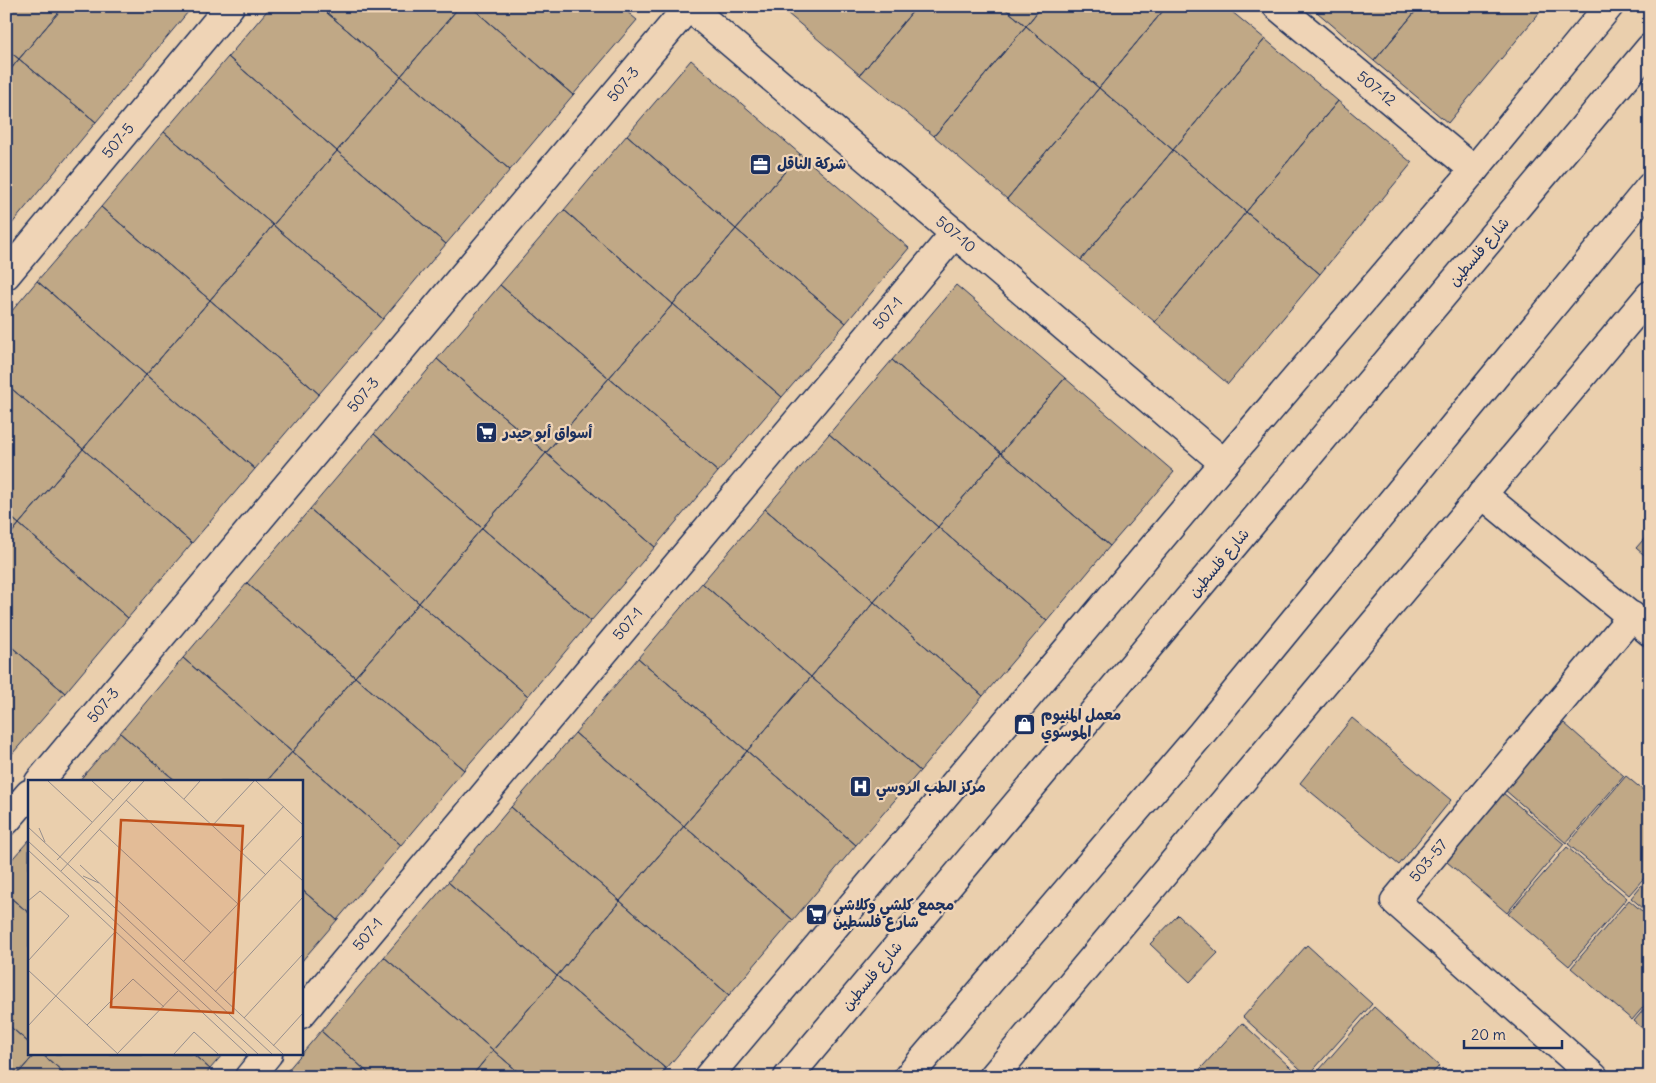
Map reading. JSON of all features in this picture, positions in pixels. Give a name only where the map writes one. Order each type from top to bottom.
[{"type":"street","name":"507-5","points":[[8,271],[230,6]]},
{"type":"street","name":"507-10","points":[[688,6],[1224,463]]},
{"type":"street","name":"507-3","points":[[41,780],[688,6]]},
{"type":"street","name":"507-12","points":[[1277,6],[1474,170]]},
{"type":"street","points":[[708,1077],[1224,463],[1474,170],[1610,6]]},
{"type":"street","name":"شارع فلسطين","points":[[788,1077],[1650,48]]},
{"type":"street","points":[[908,1077],[1201,734],[1650,187]]},
{"type":"street","name":"507-1","points":[[302,1013],[955,233]]},
{"type":"street","points":[[994,1076],[1650,295]]},
{"type":"street","name":"503-57","points":[[1482,494],[1641,624],[1395,901],[1594,1077]]},
{"type":"street","points":[[6,821],[28,795]]},
{"type":"street","points":[[249,1077],[266,1056]]},
{"type":"building","points":[[6,6],[64,6],[19,59],[6,49]]},
{"type":"building","points":[[64,6],[181,6],[188,12],[96,122],[19,59]]},
{"type":"building","points":[[271,6],[319,6],[401,76],[337,151],[228,57]]},
{"type":"building","points":[[319,6],[460,6],[401,76]]},
{"type":"building","points":[[460,6],[470,6],[573,95],[510,170],[401,76]]},
{"type":"building","points":[[470,6],[620,6],[637,20],[573,95]]},
{"type":"building","points":[[792,6],[917,6],[860,75],[787,13]]},
{"type":"building","points":[[917,6],[1002,6],[1026,26],[934,136],[860,75]]},
{"type":"building","points":[[1002,6],[1042,6],[1026,26]]},
{"type":"building","points":[[1042,6],[1167,6],[1099,88],[1026,26]]},
{"type":"building","points":[[1167,6],[1225,6],[1265,39],[1173,150],[1099,88]]},
{"type":"building","points":[[1310,6],[1420,6],[1374,61]]},
{"type":"building","points":[[1420,6],[1533,6],[1540,12],[1448,123],[1374,61]]},
{"type":"building","points":[[1026,26],[1099,88],[1007,199],[934,136]]},
{"type":"building","points":[[1265,39],[1338,101],[1246,212],[1173,150]]},
{"type":"building","points":[[6,49],[19,59],[6,75]]},
{"type":"building","points":[[228,57],[337,151],[273,225],[164,132]]},
{"type":"building","points":[[19,59],[96,122],[6,231],[6,75]]},
{"type":"building","points":[[691,60],[800,154],[736,229],[627,135]]},
{"type":"building","points":[[401,76],[510,170],[446,244],[337,151]]},
{"type":"building","points":[[1099,88],[1173,150],[1081,260],[1007,199]]},
{"type":"building","points":[[1338,101],[1412,163],[1320,274],[1246,212]]},
{"type":"building","points":[[164,132],[273,225],[210,300],[101,207]]},
{"type":"building","points":[[627,135],[736,229],[673,304],[564,210]]},
{"type":"building","points":[[1173,150],[1246,212],[1155,322],[1081,260]]},
{"type":"building","points":[[337,151],[446,244],[383,319],[273,225]]},
{"type":"building","points":[[800,154],[909,248],[846,323],[736,229]]},
{"type":"building","points":[[101,207],[210,300],[146,375],[37,281]]},
{"type":"building","points":[[564,210],[673,304],[609,378],[500,285]]},
{"type":"building","points":[[1246,212],[1320,274],[1228,384],[1155,322]]},
{"type":"building","points":[[273,225],[383,319],[319,394],[210,300]]},
{"type":"building","points":[[736,229],[846,323],[782,397],[673,304]]},
{"type":"building","points":[[37,281],[146,375],[83,449],[6,384],[6,318]]},
{"type":"building","points":[[500,285],[609,378],[546,453],[437,359]]},
{"type":"building","points":[[956,285],[1065,378],[1001,453],[892,360]]},
{"type":"building","points":[[210,300],[319,394],[255,469],[146,375]]},
{"type":"building","points":[[673,304],[782,397],[718,472],[609,378]]},
{"type":"building","points":[[437,359],[546,453],[482,528],[374,434]]},
{"type":"building","points":[[892,360],[1001,453],[938,527],[829,434]]},
{"type":"building","points":[[146,375],[255,469],[192,543],[83,449]]},
{"type":"building","points":[[609,378],[718,472],[655,547],[546,453]]},
{"type":"building","points":[[1065,378],[1174,472],[1110,546],[1001,453]]},
{"type":"building","points":[[6,384],[83,449],[19,524],[6,513]]},
{"type":"building","points":[[374,434],[482,528],[419,603],[310,509]]},
{"type":"building","points":[[829,434],[938,527],[874,602],[765,509]]},
{"type":"building","points":[[83,449],[192,543],[128,618],[19,524]]},
{"type":"building","points":[[546,453],[655,547],[591,621],[482,528]]},
{"type":"building","points":[[1001,453],[1110,546],[1047,621],[938,527]]},
{"type":"building","points":[[310,509],[419,603],[355,677],[247,583]]},
{"type":"building","points":[[765,509],[874,602],[811,677],[702,583]]},
{"type":"building","points":[[6,513],[19,524],[6,540]]},
{"type":"building","points":[[19,524],[128,618],[65,693],[6,642],[6,540]]},
{"type":"building","points":[[938,527],[1047,621],[983,696],[874,602]]},
{"type":"building","points":[[482,528],[591,621],[528,696],[419,603]]},
{"type":"building","points":[[1650,532],[1650,560],[1636,548]]},
{"type":"building","points":[[247,583],[355,677],[292,752],[183,658]]},
{"type":"building","points":[[702,583],[811,677],[747,751],[638,658]]},
{"type":"building","points":[[874,602],[983,696],[920,771],[811,677]]},
{"type":"building","points":[[419,603],[528,696],[464,770],[355,677]]},
{"type":"building","points":[[6,642],[65,693],[6,761]]},
{"type":"building","points":[[183,658],[292,752],[268,780],[175,780],[120,733]]},
{"type":"building","points":[[638,658],[747,751],[684,826],[575,733]]},
{"type":"building","points":[[355,677],[464,770],[401,845],[292,752]]},
{"type":"building","points":[[811,677],[920,771],[856,845],[747,751]]},
{"type":"building","points":[[1352,718],[1451,800],[1399,865],[1300,783]]},
{"type":"building","points":[[1564,723],[1624,776],[1566,843],[1505,790]]},
{"type":"building","points":[[120,733],[175,780],[80,780]]},
{"type":"building","points":[[575,733],[684,826],[620,901],[511,807]]},
{"type":"building","points":[[747,751],[856,845],[793,920],[684,826]]},
{"type":"building","points":[[292,752],[401,845],[337,920],[302,890],[302,780],[268,780]]},
{"type":"building","points":[[1626,776],[1650,796],[1650,871],[1629,895],[1568,844]]},
{"type":"building","points":[[1503,793],[1564,844],[1507,913],[1447,862]]},
{"type":"building","points":[[511,807],[620,901],[557,976],[448,882]]},
{"type":"building","points":[[684,826],[793,920],[729,995],[620,901]]},
{"type":"building","points":[[28,841],[28,912],[6,894],[6,866]]},
{"type":"building","points":[[1567,847],[1627,898],[1569,966],[1508,914]]},
{"type":"building","points":[[1650,875],[1650,914],[1631,898]]},
{"type":"building","points":[[448,882],[557,976],[493,1050],[384,957]]},
{"type":"building","points":[[302,890],[337,920],[302,961]]},
{"type":"building","points":[[6,894],[28,912],[28,1042],[6,1023]]},
{"type":"building","points":[[1629,900],[1650,918],[1650,999],[1632,1020],[1571,968]]},
{"type":"building","points":[[620,901],[729,995],[666,1069],[557,976]]},
{"type":"building","points":[[1178,915],[1218,953],[1190,982],[1150,944]]},
{"type":"building","points":[[1307,945],[1372,1004],[1308,1076],[1243,1017]]},
{"type":"building","points":[[384,957],[493,1050],[471,1077],[373,1077],[321,1031]]},
{"type":"building","points":[[557,976],[666,1069],[659,1077],[524,1077],[493,1050]]},
{"type":"building","points":[[1650,1002],[1650,1035],[1634,1021]]},
{"type":"building","points":[[1374,1007],[1439,1066],[1429,1077],[1313,1077]]},
{"type":"building","points":[[6,1023],[28,1042],[28,1056],[33,1056],[15,1077],[6,1077]]},
{"type":"building","points":[[1242,1023],[1301,1077],[1193,1077]]},
{"type":"building","points":[[321,1031],[373,1077],[282,1077],[300,1056],[302,1056],[302,1053]]},
{"type":"building","points":[[493,1050],[524,1077],[471,1077]]},
{"type":"building","points":[[33,1056],[44,1056],[69,1077],[15,1077]]},
{"type":"building","points":[[44,1056],[195,1056],[210,1069],[204,1077],[69,1077]]},
{"type":"building","points":[[195,1056],[221,1056],[210,1069]]},
{"type":"building","points":[[1442,1068],[1451,1077],[1434,1077]]},
{"type":"place","name":"شركة الناقل","points":[[761,164]]},
{"type":"place","name":"أسواق أبو حيدر","points":[[487,433]]},
{"type":"place","name":"معمل المنيوم الموسوي","points":[[1025,724]]},
{"type":"place","name":"مركز الطب الروسي","points":[[860,787]]},
{"type":"place","name":"مجمع كلشي وكلاشي شارع فلسطين","points":[[817,914]]}]
